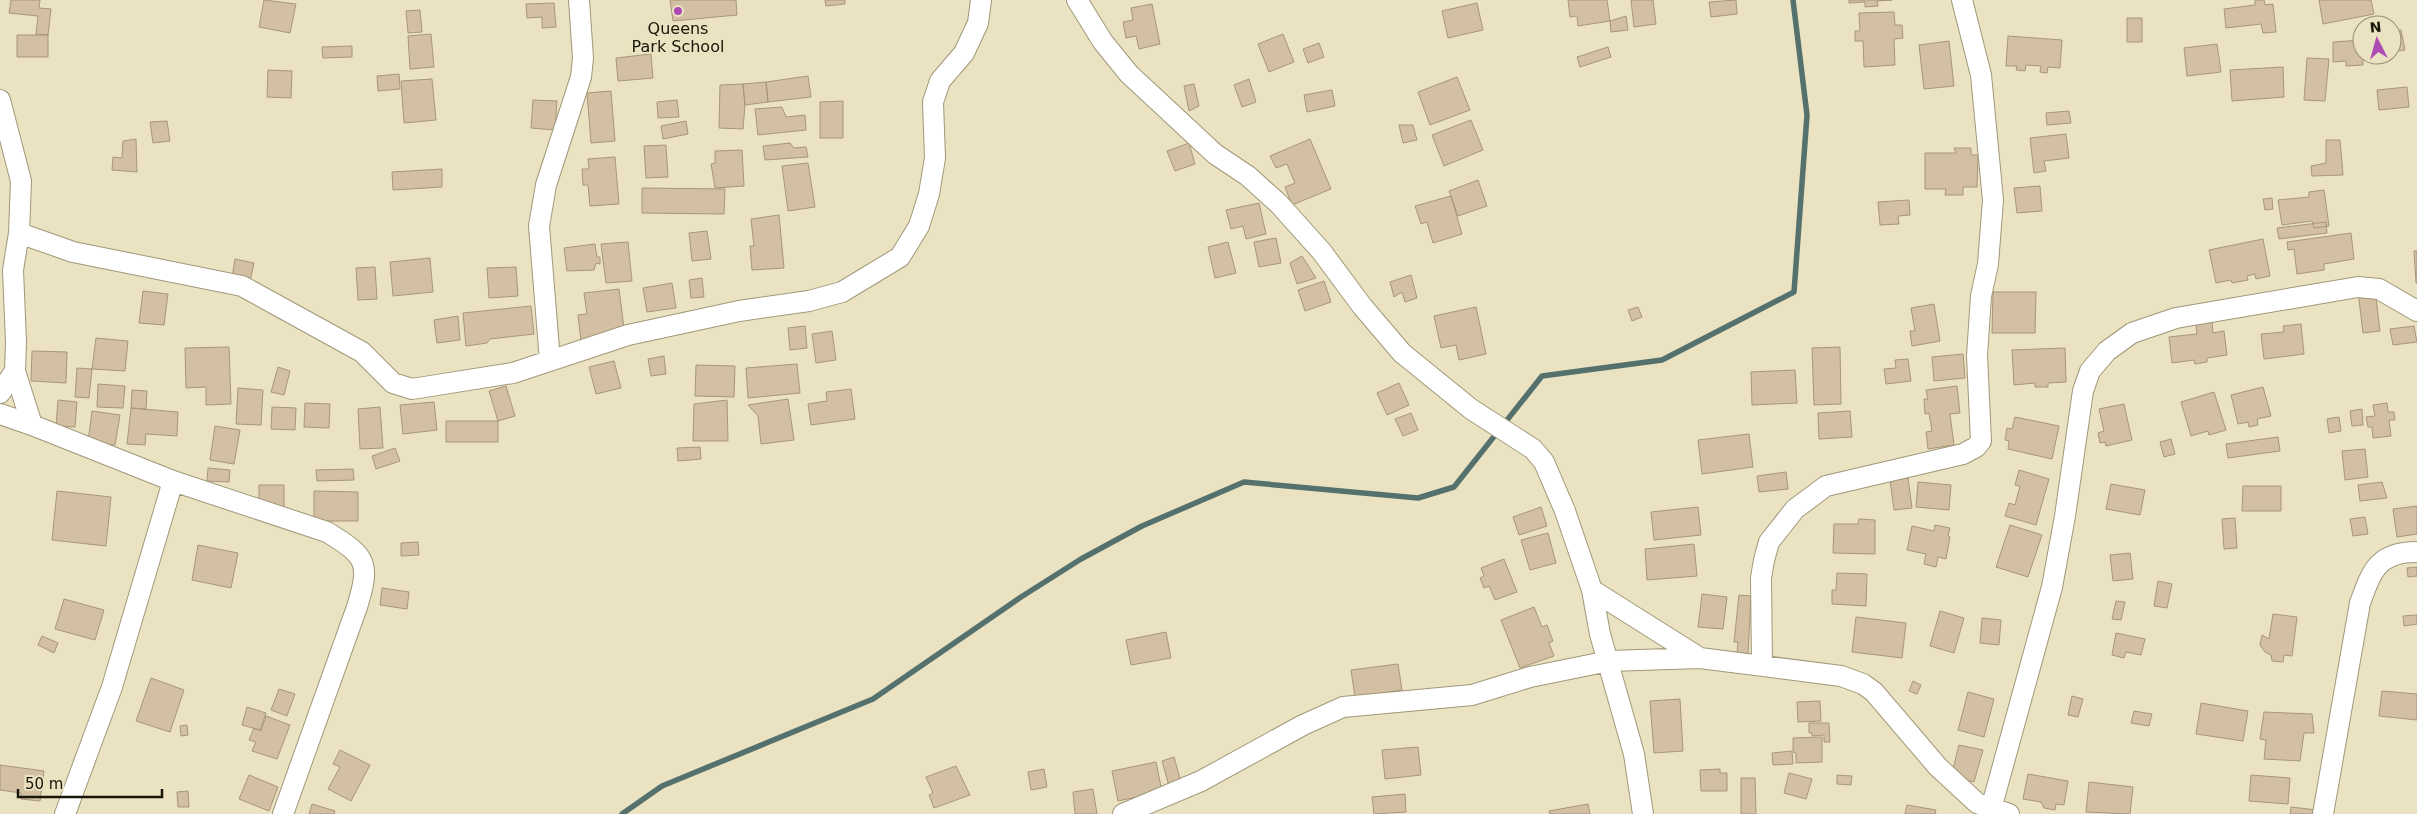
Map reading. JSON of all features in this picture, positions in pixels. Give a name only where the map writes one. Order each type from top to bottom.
[{"type":"street","points":[[550,361],[539,226],[546,185],[581,77],[583,58],[579,0]]},
{"type":"street","points":[[19,233],[73,252],[242,286],[362,352],[394,382],[412,389],[513,374],[628,335],[739,311],[809,301],[842,292],[900,257],[919,226],[929,194],[935,158],[933,111],[940,81],[964,53],[978,22],[981,0]]},
{"type":"street","points":[[1077,0],[1103,42],[1129,74],[1215,154],[1248,176],[1278,204],[1322,252],[1362,306],[1402,353],[1471,409],[1533,449],[1544,462],[1552,478],[1592,590],[1600,634],[1634,754],[1643,814]]},
{"type":"street","points":[[1762,666],[1761,578],[1764,560],[1770,542],[1795,508],[1826,486],[1963,454],[1976,447],[1981,441],[1977,356],[1981,296],[1988,264],[1993,200],[1981,75],[1962,0]]},
{"type":"street","points":[[0,100],[21,181],[19,233],[13,270],[16,342],[15,371],[32,425]]},
{"type":"street","points":[[1123,814],[1201,781],[1303,725],[1343,707],[1472,695],[1530,677],[1609,661],[1700,658],[1841,676],[1863,684],[1874,692],[1938,767],[1977,803],[1995,812],[2052,587],[2084,391],[2090,371],[2107,351],[2132,333],[2176,318],[2358,287],[2379,289],[2417,311]]},
{"type":"street","points":[[0,393],[15,371]]},
{"type":"street","points":[[0,414],[173,481],[328,532],[350,546],[362,559],[365,581],[357,607],[283,814]]},
{"type":"street","points":[[65,814],[112,687],[173,481]]},
{"type":"street","points":[[2323,814],[2360,603],[2370,574],[2384,558],[2404,552],[2417,552]]},
{"type":"street","points":[[1592,590],[1700,658]]},
{"type":"building","points":[[11,0],[40,0],[39,8],[51,9],[48,35],[36,34],[38,16],[9,13]]},
{"type":"building","points":[[264,0],[296,4],[290,33],[259,27]]},
{"type":"building","points":[[670,0],[736,0],[737,15],[673,21]]},
{"type":"building","points":[[825,0],[845,0],[845,4],[826,6]]},
{"type":"building","points":[[1568,0],[1607,0],[1610,21],[1578,26],[1577,16],[1570,17]]},
{"type":"building","points":[[1631,0],[1653,0],[1656,24],[1634,27]]},
{"type":"building","points":[[1736,0],[1737,14],[1711,17],[1709,2]]},
{"type":"building","points":[[1849,0],[1892,0],[1877,1],[1878,6],[1865,7],[1865,2],[1849,3]]},
{"type":"building","points":[[2255,0],[2264,0],[2265,5],[2273,4],[2276,32],[2263,33],[2261,24],[2226,28],[2224,9],[2255,5]]},
{"type":"building","points":[[2319,0],[2371,0],[2374,14],[2352,15],[2352,18],[2323,24]]},
{"type":"building","points":[[554,3],[556,27],[542,28],[542,17],[527,18],[526,4]]},
{"type":"building","points":[[1477,3],[1483,30],[1448,38],[1442,11]]},
{"type":"building","points":[[1152,4],[1160,44],[1139,49],[1136,36],[1126,38],[1123,22],[1133,20],[1131,8]]},
{"type":"building","points":[[420,10],[422,32],[408,33],[406,11]]},
{"type":"building","points":[[1894,12],[1895,25],[1902,25],[1903,38],[1894,39],[1895,65],[1864,67],[1863,41],[1855,41],[1855,31],[1860,31],[1859,13]]},
{"type":"building","points":[[1626,16],[1628,30],[1611,32],[1610,21]]},
{"type":"building","points":[[2127,18],[2142,18],[2142,42],[2127,42]]},
{"type":"building","points":[[431,34],[434,67],[410,69],[408,36]]},
{"type":"building","points":[[1283,34],[1294,62],[1269,72],[1258,44]]},
{"type":"building","points":[[17,35],[48,35],[48,57],[17,57]]},
{"type":"building","points":[[2402,35],[2405,50],[2402,50]]},
{"type":"building","points":[[2008,36],[2062,40],[2060,68],[2048,67],[2047,73],[2040,72],[2041,66],[2026,65],[2025,71],[2016,70],[2017,66],[2006,66]]},
{"type":"building","points":[[1949,41],[1954,86],[1924,89],[1919,45]]},
{"type":"building","points":[[2352,41],[2352,65],[2363,65],[2346,66],[2346,61],[2333,62],[2333,42]]},
{"type":"building","points":[[1319,43],[1324,57],[1308,63],[1303,49]]},
{"type":"building","points":[[2217,44],[2221,72],[2187,76],[2184,48]]},
{"type":"building","points":[[352,46],[352,57],[323,58],[322,47]]},
{"type":"building","points":[[1608,47],[1611,57],[1580,67],[1577,57]]},
{"type":"building","points":[[651,54],[653,78],[618,81],[616,58]]},
{"type":"building","points":[[2307,58],[2329,59],[2325,101],[2304,100]]},
{"type":"building","points":[[2283,67],[2284,97],[2232,101],[2230,70]]},
{"type":"building","points":[[268,70],[292,71],[291,98],[267,97]]},
{"type":"building","points":[[399,74],[400,89],[378,91],[377,76]]},
{"type":"building","points":[[808,76],[811,97],[768,102],[766,82]]},
{"type":"building","points":[[1457,77],[1470,110],[1430,125],[1418,92]]},
{"type":"building","points":[[432,79],[436,120],[404,123],[401,81]]},
{"type":"building","points":[[1249,79],[1256,102],[1242,107],[1234,85]]},
{"type":"building","points":[[766,82],[768,102],[745,105],[743,84]]},
{"type":"building","points":[[743,84],[745,105],[743,129],[719,128],[720,85]]},
{"type":"building","points":[[1194,84],[1199,106],[1189,111],[1184,86]]},
{"type":"building","points":[[2407,87],[2409,107],[2379,110],[2377,90]]},
{"type":"building","points":[[1332,90],[1335,106],[1307,112],[1304,95]]},
{"type":"building","points":[[611,91],[615,141],[591,143],[587,93]]},
{"type":"building","points":[[533,100],[557,101],[555,130],[531,128]]},
{"type":"building","points":[[677,100],[679,117],[658,118],[657,102]]},
{"type":"building","points":[[843,101],[843,138],[820,138],[820,102]]},
{"type":"building","points":[[782,107],[786,117],[805,115],[806,130],[758,135],[755,109]]},
{"type":"building","points":[[2069,111],[2071,123],[2047,125],[2046,113]]},
{"type":"building","points":[[1471,120],[1483,150],[1444,166],[1432,135]]},
{"type":"building","points":[[167,121],[170,141],[153,143],[150,122]]},
{"type":"building","points":[[686,121],[688,134],[663,139],[661,126]]},
{"type":"building","points":[[1399,125],[1413,125],[1417,140],[1403,143]]},
{"type":"building","points":[[2066,134],[2069,158],[2044,161],[2046,171],[2034,173],[2030,138]]},
{"type":"building","points":[[136,139],[137,172],[112,170],[113,157],[122,158],[123,141]]},
{"type":"building","points":[[1310,139],[1331,189],[1292,205],[1285,187],[1295,183],[1287,164],[1276,168],[1270,156]]},
{"type":"building","points":[[2326,140],[2340,140],[2343,175],[2312,176],[2311,166],[2326,163]]},
{"type":"building","points":[[790,143],[794,148],[806,147],[808,157],[765,160],[763,146]]},
{"type":"building","points":[[1189,143],[1195,164],[1175,171],[1167,151]]},
{"type":"building","points":[[666,145],[668,177],[646,178],[644,146]]},
{"type":"building","points":[[1954,148],[1971,148],[1971,155],[1978,155],[1977,187],[1963,187],[1963,195],[1945,195],[1946,189],[1925,189],[1925,153],[1956,153]]},
{"type":"building","points":[[742,150],[744,186],[715,188],[711,164],[715,163],[715,151]]},
{"type":"building","points":[[615,157],[619,204],[590,206],[588,185],[583,185],[582,169],[589,169],[588,159]]},
{"type":"building","points":[[808,163],[815,207],[788,211],[782,166]]},
{"type":"building","points":[[442,169],[442,187],[393,190],[392,172]]},
{"type":"building","points":[[1478,180],[1487,206],[1458,216],[1449,191]]},
{"type":"building","points":[[2040,186],[2042,211],[2017,213],[2014,188]]},
{"type":"building","points":[[642,188],[725,189],[724,214],[642,213]]},
{"type":"building","points":[[2324,190],[2329,226],[2314,228],[2312,221],[2282,225],[2278,200],[2309,197],[2309,192]]},
{"type":"building","points":[[1451,196],[1462,234],[1433,243],[1427,222],[1421,224],[1415,206]]},
{"type":"building","points":[[2272,198],[2273,209],[2265,210],[2263,199]]},
{"type":"building","points":[[1909,200],[1910,215],[1898,216],[1899,224],[1880,225],[1878,202]]},
{"type":"building","points":[[1259,203],[1266,234],[1246,239],[1243,226],[1231,229],[1226,210]]},
{"type":"building","points":[[779,215],[784,268],[752,270],[750,246],[754,246],[751,219]]},
{"type":"building","points":[[2326,222],[2327,233],[2279,239],[2277,228]]},
{"type":"building","points":[[707,231],[711,259],[692,261],[689,233]]},
{"type":"building","points":[[2351,233],[2354,259],[2324,264],[2324,270],[2297,274],[2294,249],[2288,250],[2287,242]]},
{"type":"building","points":[[1276,238],[1281,263],[1259,267],[1254,242]]},
{"type":"building","points":[[2263,239],[2270,276],[2256,279],[2255,274],[2247,276],[2248,280],[2232,283],[2231,280],[2216,283],[2209,250]]},
{"type":"building","points":[[628,242],[632,281],[606,283],[601,244]]},
{"type":"building","points":[[1228,242],[1236,273],[1215,278],[1208,247]]},
{"type":"building","points":[[595,244],[597,257],[600,257],[600,264],[596,263],[594,270],[567,271],[564,248]]},
{"type":"building","points":[[2414,251],[2417,251],[2417,283],[2416,283]]},
{"type":"building","points":[[1302,256],[1316,278],[1297,284],[1290,263]]},
{"type":"building","points":[[430,258],[433,292],[393,296],[390,262]]},
{"type":"building","points":[[235,259],[254,263],[250,281],[232,278]]},
{"type":"building","points":[[375,267],[377,299],[358,300],[356,268]]},
{"type":"building","points":[[516,267],[518,296],[489,298],[487,268]]},
{"type":"building","points":[[1411,275],[1417,298],[1405,302],[1402,292],[1394,297],[1390,282]]},
{"type":"building","points":[[702,278],[704,297],[691,298],[689,280]]},
{"type":"building","points":[[1324,281],[1331,302],[1305,311],[1298,290]]},
{"type":"building","points":[[672,283],[676,308],[647,312],[643,288]]},
{"type":"building","points":[[619,289],[625,336],[581,341],[578,315],[587,314],[584,293]]},
{"type":"building","points":[[2375,290],[2380,331],[2363,333],[2358,291]]},
{"type":"building","points":[[143,291],[168,294],[164,325],[139,323]]},
{"type":"building","points":[[1993,292],[2036,292],[2035,333],[1992,333]]},
{"type":"building","points":[[1934,304],[1940,341],[1912,346],[1910,331],[1915,331],[1911,308]]},
{"type":"building","points":[[531,306],[534,334],[490,339],[487,343],[466,346],[463,313]]},
{"type":"building","points":[[1476,307],[1486,354],[1459,360],[1456,345],[1441,348],[1434,316]]},
{"type":"building","points":[[1638,307],[1642,317],[1632,321],[1628,310]]},
{"type":"building","points":[[458,316],[460,340],[437,343],[434,320]]},
{"type":"building","points":[[2212,322],[2213,333],[2224,331],[2227,355],[2207,358],[2207,362],[2195,364],[2194,360],[2172,363],[2169,337],[2197,334],[2196,324]]},
{"type":"building","points":[[2301,324],[2304,354],[2264,359],[2261,334],[2284,332],[2283,326]]},
{"type":"building","points":[[805,326],[807,348],[790,350],[788,328]]},
{"type":"building","points":[[2414,326],[2417,342],[2393,345],[2390,329]]},
{"type":"building","points":[[832,331],[836,360],[816,363],[812,334]]},
{"type":"building","points":[[96,338],[128,341],[125,371],[92,369]]},
{"type":"building","points":[[229,347],[231,404],[206,405],[206,387],[186,388],[185,348]]},
{"type":"building","points":[[1840,347],[1841,404],[1814,405],[1812,348]]},
{"type":"building","points":[[2065,348],[2066,382],[2048,383],[2048,387],[2035,387],[2035,383],[2014,385],[2012,350]]},
{"type":"building","points":[[32,351],[67,352],[66,383],[31,381]]},
{"type":"building","points":[[1963,354],[1965,378],[1934,381],[1932,357]]},
{"type":"building","points":[[664,356],[666,374],[651,376],[648,359]]},
{"type":"building","points":[[1908,359],[1911,381],[1886,384],[1884,369],[1896,368],[1895,360]]},
{"type":"building","points":[[614,361],[621,388],[596,394],[589,367]]},
{"type":"building","points":[[797,364],[800,393],[748,398],[746,368]]},
{"type":"building","points":[[696,365],[735,366],[734,397],[695,396]]},
{"type":"building","points":[[278,367],[290,371],[284,395],[271,392]]},
{"type":"building","points":[[77,368],[92,369],[89,398],[75,397]]},
{"type":"building","points":[[1795,370],[1797,403],[1752,405],[1751,372]]},
{"type":"building","points":[[1399,383],[1409,405],[1387,415],[1377,393]]},
{"type":"building","points":[[98,384],[125,386],[123,408],[97,407]]},
{"type":"building","points":[[506,386],[515,416],[498,421],[489,391]]},
{"type":"building","points":[[1957,386],[1960,413],[1950,414],[1954,445],[1928,449],[1926,432],[1932,431],[1929,413],[1925,414],[1924,399],[1928,399],[1926,390]]},
{"type":"building","points":[[2263,387],[2271,416],[2257,419],[2258,425],[2249,427],[2248,422],[2238,424],[2231,395]]},
{"type":"building","points":[[238,388],[263,390],[261,425],[236,424]]},
{"type":"building","points":[[851,389],[855,419],[811,425],[808,404],[827,401],[826,392]]},
{"type":"building","points":[[132,390],[147,391],[146,409],[131,408]]},
{"type":"building","points":[[2214,392],[2226,430],[2209,435],[2208,431],[2191,436],[2181,402]]},
{"type":"building","points":[[788,399],[794,440],[761,444],[758,416],[748,405]]},
{"type":"building","points":[[58,400],[77,402],[75,427],[56,426]]},
{"type":"building","points":[[727,400],[728,441],[693,441],[694,404]]},
{"type":"building","points":[[434,402],[437,430],[403,434],[400,405]]},
{"type":"building","points":[[305,403],[330,404],[329,428],[304,427]]},
{"type":"building","points":[[2387,403],[2388,412],[2394,412],[2395,420],[2389,420],[2391,436],[2373,438],[2372,427],[2368,427],[2366,417],[2375,416],[2373,405]]},
{"type":"building","points":[[2124,404],[2132,440],[2106,446],[2105,442],[2100,443],[2098,433],[2104,431],[2099,409]]},
{"type":"building","points":[[272,407],[296,408],[295,430],[271,429]]},
{"type":"building","points":[[380,407],[383,448],[360,449],[358,409]]},
{"type":"building","points":[[131,408],[178,412],[177,436],[146,434],[145,445],[127,444]]},
{"type":"building","points":[[2362,409],[2363,425],[2352,426],[2350,411]]},
{"type":"building","points":[[92,411],[120,415],[115,445],[88,442]]},
{"type":"building","points":[[1850,411],[1852,437],[1819,439],[1818,413]]},
{"type":"building","points":[[1411,413],[1418,430],[1403,436],[1395,419]]},
{"type":"building","points":[[2015,417],[2059,426],[2052,459],[2008,449],[2009,441],[2005,440],[2007,428],[2012,429]]},
{"type":"building","points":[[2339,417],[2341,431],[2329,433],[2327,419]]},
{"type":"building","points":[[446,421],[498,421],[498,442],[446,442]]},
{"type":"building","points":[[215,426],[240,430],[234,464],[210,460]]},
{"type":"building","points":[[1749,434],[1753,467],[1702,474],[1698,440]]},
{"type":"building","points":[[2278,437],[2280,451],[2228,458],[2226,444]]},
{"type":"building","points":[[2171,439],[2175,454],[2164,457],[2160,442]]},
{"type":"building","points":[[700,447],[701,459],[678,461],[677,448]]},
{"type":"building","points":[[395,448],[400,461],[376,469],[372,456]]},
{"type":"building","points":[[2365,449],[2368,477],[2345,480],[2342,451]]},
{"type":"building","points":[[208,468],[230,470],[229,482],[207,481]]},
{"type":"building","points":[[353,469],[354,480],[317,481],[316,470]]},
{"type":"building","points":[[2019,470],[2049,479],[2036,525],[2005,516],[2009,503],[2015,505],[2020,486],[2015,485]]},
{"type":"building","points":[[1786,472],[1788,489],[1759,492],[1757,476]]},
{"type":"building","points":[[1908,478],[1912,508],[1894,510],[1890,480]]},
{"type":"building","points":[[1918,482],[1951,485],[1949,510],[1916,507]]},
{"type":"building","points":[[2382,482],[2387,498],[2360,501],[2358,485]]},
{"type":"building","points":[[2111,484],[2145,490],[2140,515],[2106,509]]},
{"type":"building","points":[[259,485],[284,485],[284,509],[259,501]]},
{"type":"building","points":[[2243,486],[2281,486],[2281,511],[2242,511]]},
{"type":"building","points":[[57,491],[111,497],[106,546],[52,540]]},
{"type":"building","points":[[314,491],[358,492],[358,521],[314,521]]},
{"type":"building","points":[[2417,506],[2417,534],[2397,537],[2393,509]]},
{"type":"building","points":[[1541,507],[1547,526],[1519,535],[1513,517]]},
{"type":"building","points":[[1698,507],[1701,535],[1654,540],[1651,512]]},
{"type":"building","points":[[2365,517],[2368,534],[2353,536],[2350,519]]},
{"type":"building","points":[[2235,518],[2237,548],[2224,549],[2222,519]]},
{"type":"building","points":[[1859,519],[1875,520],[1875,554],[1833,553],[1834,524],[1858,524]]},
{"type":"building","points":[[1935,525],[1950,528],[1946,559],[1938,557],[1936,567],[1924,564],[1926,554],[1907,550],[1912,526],[1934,531]]},
{"type":"building","points":[[2010,525],[2042,535],[2028,577],[1996,567]]},
{"type":"building","points":[[1548,533],[1556,563],[1530,570],[1521,540]]},
{"type":"building","points":[[418,542],[419,555],[401,556],[401,543]]},
{"type":"building","points":[[1694,544],[1697,576],[1647,580],[1645,549]]},
{"type":"building","points":[[198,545],[238,553],[231,588],[192,580]]},
{"type":"building","points":[[2130,553],[2133,579],[2113,581],[2110,555]]},
{"type":"building","points":[[1504,559],[1517,592],[1495,600],[1489,586],[1484,588],[1480,578],[1484,576],[1481,568]]},
{"type":"building","points":[[2417,567],[2417,576],[2408,577],[2407,568]]},
{"type":"building","points":[[1837,573],[1867,574],[1866,606],[1832,604],[1832,590],[1836,590]]},
{"type":"building","points":[[2158,581],[2172,584],[2167,608],[2154,606]]},
{"type":"building","points":[[382,588],[409,592],[407,609],[380,605]]},
{"type":"building","points":[[1702,594],[1727,597],[1723,629],[1698,627]]},
{"type":"building","points":[[1739,595],[1751,596],[1748,654],[1737,653],[1738,642],[1734,642]]},
{"type":"building","points":[[64,599],[104,610],[95,640],[55,629]]},
{"type":"building","points":[[2116,601],[2125,602],[2121,620],[2112,619]]},
{"type":"building","points":[[1534,607],[1542,627],[1547,625],[1553,641],[1549,643],[1554,656],[1520,668],[1501,620]]},
{"type":"building","points":[[1940,611],[1964,618],[1954,653],[1930,646]]},
{"type":"building","points":[[2273,614],[2297,617],[2292,656],[2284,655],[2283,662],[2272,661],[2271,655],[2265,652],[2260,645],[2262,635],[2269,639]]},
{"type":"building","points":[[2417,615],[2417,624],[2404,626],[2403,616]]},
{"type":"building","points":[[1856,617],[1906,623],[1902,658],[1852,652]]},
{"type":"building","points":[[1982,618],[2001,620],[1999,645],[1980,643]]},
{"type":"building","points":[[1166,632],[1171,658],[1131,665],[1126,640]]},
{"type":"building","points":[[2116,633],[2145,639],[2141,655],[2126,652],[2124,658],[2112,655]]},
{"type":"building","points":[[42,636],[58,643],[54,653],[38,645]]},
{"type":"building","points":[[1398,664],[1402,690],[1355,697],[1351,670]]},
{"type":"building","points":[[151,678],[184,690],[170,732],[136,721]]},
{"type":"building","points":[[1913,681],[1921,685],[1917,694],[1909,691]]},
{"type":"building","points":[[279,689],[295,694],[287,716],[271,710]]},
{"type":"building","points":[[2382,691],[2417,694],[2417,720],[2379,716]]},
{"type":"building","points":[[1968,692],[1994,699],[1984,737],[1958,730]]},
{"type":"building","points":[[2072,696],[2083,699],[2078,717],[2068,715]]},
{"type":"building","points":[[1680,699],[1683,751],[1654,753],[1650,701]]},
{"type":"building","points":[[1820,701],[1821,721],[1798,722],[1797,702]]},
{"type":"building","points":[[2201,703],[2248,711],[2243,741],[2196,734]]},
{"type":"building","points":[[247,707],[266,713],[260,730],[242,725]]},
{"type":"building","points":[[2134,711],[2152,714],[2149,726],[2131,723]]},
{"type":"building","points":[[2264,712],[2312,714],[2314,733],[2304,733],[2300,761],[2264,759],[2266,740],[2260,739]]},
{"type":"building","points":[[266,716],[290,725],[277,759],[252,751],[256,742],[249,740],[254,728],[261,731]]},
{"type":"building","points":[[1809,723],[1829,723],[1830,742],[1824,742],[1824,735],[1812,736],[1812,733],[1809,733]]},
{"type":"building","points":[[187,725],[188,735],[181,736],[180,726]]},
{"type":"building","points":[[1822,737],[1822,762],[1796,763],[1796,753],[1793,752],[1793,738]]},
{"type":"building","points":[[1959,745],[1983,750],[1974,782],[1951,777]]},
{"type":"building","points":[[1418,747],[1421,775],[1385,779],[1382,750]]},
{"type":"building","points":[[340,750],[370,765],[351,801],[328,789],[340,767],[333,764]]},
{"type":"building","points":[[1792,751],[1793,764],[1773,765],[1772,753]]},
{"type":"building","points":[[1174,757],[1181,782],[1169,786],[1162,761]]},
{"type":"building","points":[[1156,762],[1162,792],[1118,801],[1112,771]]},
{"type":"building","points":[[0,765],[44,771],[40,801],[21,799],[21,793],[0,790]]},
{"type":"building","points":[[956,766],[970,795],[934,808],[929,795],[933,793],[926,777]]},
{"type":"building","points":[[1044,769],[1047,787],[1031,790],[1028,772]]},
{"type":"building","points":[[1720,769],[1720,773],[1727,773],[1727,791],[1701,791],[1700,770]]},
{"type":"building","points":[[1789,773],[1812,779],[1806,799],[1784,793]]},
{"type":"building","points":[[2028,774],[2068,781],[2064,805],[2056,804],[2055,810],[2044,808],[2041,802],[2023,799]]},
{"type":"building","points":[[249,775],[278,787],[269,811],[239,799]]},
{"type":"building","points":[[1837,775],[1852,776],[1851,785],[1837,784]]},
{"type":"building","points":[[2251,775],[2290,778],[2288,804],[2249,801]]},
{"type":"building","points":[[1741,778],[1755,778],[1756,814],[1741,814]]},
{"type":"building","points":[[2089,782],[2133,787],[2130,814],[2086,812]]},
{"type":"building","points":[[1093,789],[1097,814],[1075,814],[1073,792]]},
{"type":"building","points":[[188,791],[189,807],[178,807],[177,792]]},
{"type":"building","points":[[1405,794],[1406,812],[1374,814],[1372,797]]},
{"type":"building","points":[[312,804],[335,811],[334,814],[309,814]]},
{"type":"building","points":[[1588,804],[1590,814],[1550,814],[1549,811]]},
{"type":"building","points":[[1907,805],[1936,810],[1935,814],[1905,814]]},
{"type":"building","points":[[2291,807],[2317,810],[2317,814],[2290,814]]},
{"type":"waterway","points":[[622,814],[662,786],[873,699],[1021,597],[1081,559],[1142,526],[1244,482],[1418,498],[1454,487],[1542,376],[1662,360],[1794,292],[1807,115],[1793,0]]},
{"type":"place","name":"Queens Park School","points":[[678,11]]}]
